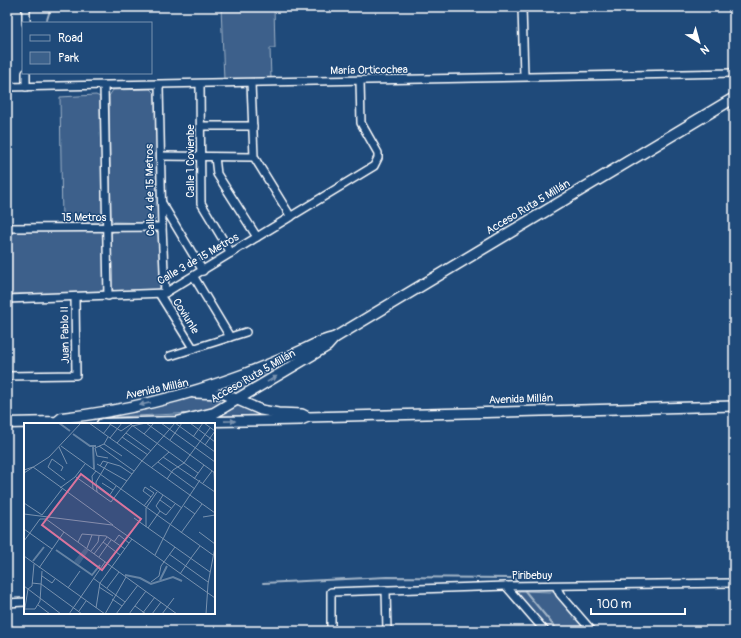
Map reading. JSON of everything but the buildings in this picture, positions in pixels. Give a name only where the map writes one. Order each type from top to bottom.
[{"type":"main road","name":"Acceso Ruta 5 Millán","points":[[177,422],[214,413],[239,400],[327,346],[334,338],[734,98]]},
{"type":"main road","name":"Acceso Ruta 5 Millán","points":[[183,394],[244,374],[290,356],[324,340],[334,338]]},
{"type":"main road","name":"Avenida Millán","points":[[7,423],[59,423],[62,418],[114,411],[183,394]]},
{"type":"main road","name":"Avenida Millán","points":[[140,423],[177,422]]},
{"type":"street","points":[[26,7],[26,22]]},
{"type":"street","points":[[522,7],[524,76]]},
{"type":"street","name":"María Orticochea","points":[[7,87],[159,86],[524,76],[732,73]]},
{"type":"street","points":[[26,74],[26,87]]},
{"type":"street","name":"Calle 3 de 15 Metros","points":[[7,299],[163,294],[194,277],[376,163],[378,153],[361,123],[360,81]]},
{"type":"street","points":[[251,83],[254,157],[290,217]]},
{"type":"street","name":"Calle 1 Covienbe","points":[[200,84],[201,203],[231,253]]},
{"type":"street","points":[[104,86],[108,296]]},
{"type":"street","name":"Calle 4 de 15 Metros","points":[[159,86],[163,294]]},
{"type":"street","points":[[201,126],[253,126]]},
{"type":"street","points":[[161,156],[254,157]]},
{"type":"street","points":[[215,157],[217,174],[257,237]]},
{"type":"street","points":[[161,202],[203,271]]},
{"type":"street","name":"15 Metros","points":[[7,228],[107,228],[162,226]]},
{"type":"street","points":[[194,277],[230,337]]},
{"type":"street","name":"Coviunle","points":[[163,294],[193,348]]},
{"type":"street","name":"Juan Pablo II","points":[[7,376],[76,375],[76,297]]},
{"type":"street","points":[[170,356],[246,332]]},
{"type":"street","name":"Avenida Millán","points":[[183,394],[224,394],[261,410],[278,414],[302,414],[308,417]]},
{"type":"street","name":"Avenida Millán","points":[[177,422],[302,420],[308,417],[734,406]]},
{"type":"street","name":"Piribebuy","points":[[330,631],[331,592],[506,586],[734,583]]},
{"type":"street","points":[[506,586],[545,631]]},
{"type":"street","points":[[556,586],[560,594],[592,631]]},
{"type":"street","points":[[386,590],[387,631]]},
{"type":"street","points":[[7,603],[24,602]]},
{"type":"green space","points":[[221,7],[274,7],[275,48],[270,48],[271,79],[224,80]]},
{"type":"green space","points":[[150,89],[155,94],[159,216],[152,223],[113,222],[111,219],[109,96],[113,90]]},
{"type":"green space","points":[[96,95],[100,97],[103,218],[97,223],[62,223],[60,97]]},
{"type":"green space","points":[[101,230],[105,235],[106,287],[99,293],[7,294],[7,232]]},
{"type":"green space","points":[[117,230],[155,230],[159,235],[160,287],[158,290],[117,293],[111,288],[111,233]]},
{"type":"green space","points":[[321,345],[237,396],[206,390]]},
{"type":"green space","points":[[204,395],[232,399],[213,409],[196,413],[96,418]]},
{"type":"green space","points":[[239,402],[270,415],[222,416],[221,413]]},
{"type":"green space","points":[[518,592],[553,592],[587,631],[548,631],[518,595]]},
{"type":"waterway","points":[[46,22],[51,7]]},
{"type":"waterway","points":[[263,583],[387,577],[514,578],[517,582]]},
{"type":"waterway","points":[[525,591],[558,631]]}]
